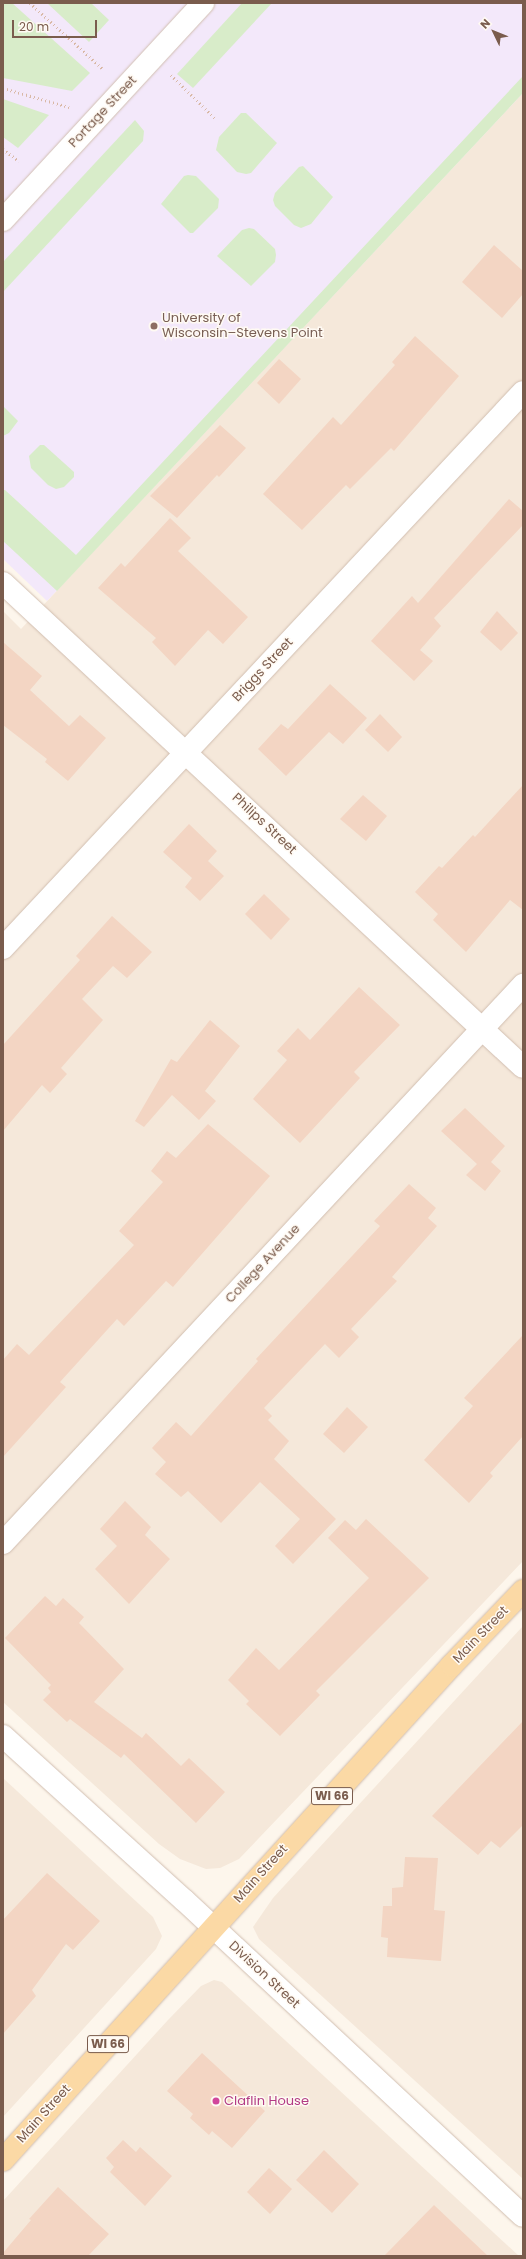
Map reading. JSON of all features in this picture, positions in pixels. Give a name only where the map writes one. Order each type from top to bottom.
[{"type":"main road","name":"Main Street","points":[[3,2160],[213,1927],[523,1590]]},
{"type":"street","name":"Portage Street","points":[[3,220],[203,3]]},
{"type":"street","name":"Briggs Street","points":[[3,948],[523,392]]},
{"type":"street","name":"Philips Street","points":[[3,583],[187,752],[523,1067]]},
{"type":"street","name":"College Avenue","points":[[3,1543],[523,985]]},
{"type":"street","name":"Division Street","points":[[3,1736],[213,1927],[523,2216]]},
{"type":"path","points":[[30,3],[104,70]]},
{"type":"path","points":[[170,73],[216,119]]},
{"type":"path","points":[[3,88],[69,107]]},
{"type":"path","points":[[3,149],[19,161]]},
{"type":"shaded area","name":"University of Wisconsin–Stevens Point","points":[[3,3],[523,3],[523,93],[47,601],[3,559]]},
{"type":"shaded area","points":[[523,93],[523,1561],[239,1859],[220,1868],[206,1869],[180,1859],[159,1844],[3,1702],[3,611],[21,629]]},
{"type":"shaded area","points":[[523,1626],[523,2179],[259,1939],[253,1927],[273,1898]]},
{"type":"shaded area","points":[[3,1778],[153,1917],[162,1936],[156,1949],[3,2117]]},
{"type":"shaded area","points":[[214,1980],[222,1982],[519,2256],[3,2256],[3,2201],[168,2020],[201,1986]]},
{"type":"green space","points":[[3,3],[12,3],[90,73],[72,91],[3,78]]},
{"type":"green space","points":[[47,3],[91,3],[109,20],[89,42]]},
{"type":"green space","points":[[242,3],[272,3],[193,88],[177,74]]},
{"type":"green space","points":[[523,76],[523,93],[57,591],[3,541],[3,490],[5,490],[76,555]]},
{"type":"green space","points":[[3,99],[49,115],[18,148],[3,137]]},
{"type":"green space","points":[[241,113],[246,113],[277,143],[251,173],[246,174],[237,172],[216,150],[219,137]]},
{"type":"green space","points":[[135,120],[144,131],[143,141],[3,292],[3,262]]},
{"type":"green space","points":[[303,166],[333,197],[311,224],[301,228],[294,225],[275,206],[273,200],[275,193],[299,167]]},
{"type":"green space","points":[[184,176],[196,176],[219,199],[218,208],[193,233],[190,233],[161,204]]},
{"type":"green space","points":[[249,228],[254,229],[275,249],[276,255],[275,262],[251,286],[217,256],[242,230]]},
{"type":"green space","points":[[3,406],[18,421],[9,433],[3,436]]},
{"type":"green space","points":[[40,445],[44,445],[74,472],[74,477],[64,487],[56,489],[48,485],[31,468],[29,456]]},
{"type":"building","points":[[494,245],[523,271],[523,294],[502,318],[462,282]]},
{"type":"building","points":[[415,336],[459,376],[394,451],[391,448],[350,489],[346,485],[302,530],[263,494],[333,417],[341,425],[395,365],[392,362]]},
{"type":"building","points":[[279,359],[301,379],[279,404],[257,383]]},
{"type":"building","points":[[220,425],[246,448],[219,477],[217,475],[177,518],[150,496]]},
{"type":"building","points":[[509,499],[523,511],[523,525],[434,618],[441,626],[420,650],[433,661],[414,681],[371,641],[412,596],[418,603]]},
{"type":"building","points":[[170,518],[191,538],[178,551],[248,617],[223,644],[208,630],[175,666],[152,642],[156,638],[98,588],[121,563],[125,567]]},
{"type":"building","points":[[497,611],[518,633],[501,651],[480,632]]},
{"type":"building","points":[[3,642],[42,676],[30,690],[69,726],[80,715],[106,738],[68,781],[45,762],[47,759],[3,725]]},
{"type":"building","points":[[330,684],[367,718],[343,744],[329,732],[286,776],[258,749],[281,724],[288,729]]},
{"type":"building","points":[[380,714],[402,737],[388,752],[365,730]]},
{"type":"building","points":[[523,785],[523,910],[510,900],[466,952],[433,920],[438,914],[415,892],[439,866],[442,868],[473,835],[475,837]]},
{"type":"building","points":[[363,795],[387,816],[366,841],[340,819]]},
{"type":"building","points":[[189,824],[217,851],[208,861],[224,876],[200,901],[185,887],[192,878],[163,852]]},
{"type":"building","points":[[264,894],[290,919],[271,940],[245,914]]},
{"type":"building","points":[[112,916],[152,952],[127,978],[113,966],[82,999],[103,1020],[61,1068],[67,1074],[50,1093],[42,1085],[3,1131],[3,1045],[80,960],[76,956]]},
{"type":"building","points":[[359,987],[400,1025],[354,1072],[360,1078],[300,1143],[253,1099],[287,1060],[277,1051],[298,1028],[310,1040]]},
{"type":"building","points":[[210,1020],[240,1046],[205,1091],[216,1101],[199,1120],[172,1095],[144,1127],[135,1121],[171,1059],[177,1062]]},
{"type":"building","points":[[465,1108],[505,1146],[491,1162],[501,1171],[485,1191],[466,1175],[477,1164],[441,1131]]},
{"type":"building","points":[[208,1124],[270,1176],[173,1287],[166,1281],[124,1326],[117,1319],[60,1382],[66,1387],[3,1457],[3,1360],[17,1344],[29,1355],[134,1245],[119,1231],[163,1182],[151,1171],[167,1151],[176,1158]]},
{"type":"building","points":[[409,1184],[436,1208],[428,1218],[437,1226],[392,1277],[397,1281],[351,1329],[359,1337],[339,1358],[325,1344],[264,1408],[272,1416],[268,1420],[289,1441],[274,1459],[336,1519],[293,1564],[275,1546],[300,1519],[260,1482],[221,1523],[188,1491],[181,1497],[155,1474],[166,1462],[152,1448],[176,1422],[191,1436],[258,1361],[256,1359],[380,1226],[374,1221]]},
{"type":"building","points":[[523,1335],[523,1436],[490,1473],[493,1476],[469,1503],[424,1460],[473,1406],[464,1398]]},
{"type":"building","points":[[347,1407],[368,1427],[344,1453],[323,1434]]},
{"type":"building","points":[[125,1501],[151,1527],[145,1535],[170,1559],[129,1604],[95,1569],[117,1546],[100,1529]]},
{"type":"building","points":[[366,1519],[429,1578],[316,1691],[320,1695],[280,1736],[246,1704],[249,1701],[228,1680],[256,1648],[279,1670],[369,1578],[328,1538],[345,1520],[356,1530]]},
{"type":"building","points":[[45,1596],[56,1606],[63,1598],[84,1617],[79,1623],[124,1669],[94,1702],[142,1738],[146,1733],[181,1766],[189,1758],[225,1792],[196,1823],[124,1754],[121,1758],[70,1719],[67,1722],[43,1700],[51,1692],[48,1688],[51,1685],[5,1638]]},
{"type":"building","points":[[523,1721],[523,1825],[500,1848],[491,1841],[478,1855],[432,1816]]},
{"type":"building","points":[[405,1857],[438,1858],[434,1910],[445,1911],[441,1961],[387,1957],[388,1938],[381,1937],[383,1906],[392,1906],[392,1888],[403,1887]]},
{"type":"building","points":[[47,1873],[100,1921],[73,1950],[66,1944],[32,1990],[36,1996],[3,2034],[3,1920]]},
{"type":"building","name":"Claflin House","points":[[202,2053],[265,2111],[232,2148],[212,2131],[209,2135],[190,2118],[193,2114],[167,2091]]},
{"type":"building","points":[[123,2140],[136,2152],[140,2147],[172,2176],[145,2206],[110,2172],[114,2167],[106,2158]]},
{"type":"building","points":[[324,2150],[359,2184],[332,2213],[296,2180]]},
{"type":"building","points":[[269,2168],[292,2189],[270,2214],[247,2192]]},
{"type":"building","points":[[58,2187],[109,2234],[88,2256],[3,2256],[3,2253],[31,2220],[29,2219]]},
{"type":"building","points":[[434,2205],[488,2256],[384,2256]]},
{"type":"place","name":"University of Wisconsin–Stevens Point","points":[[154,326]]},
{"type":"place","name":"Claflin House","points":[[216,2101]]}]
